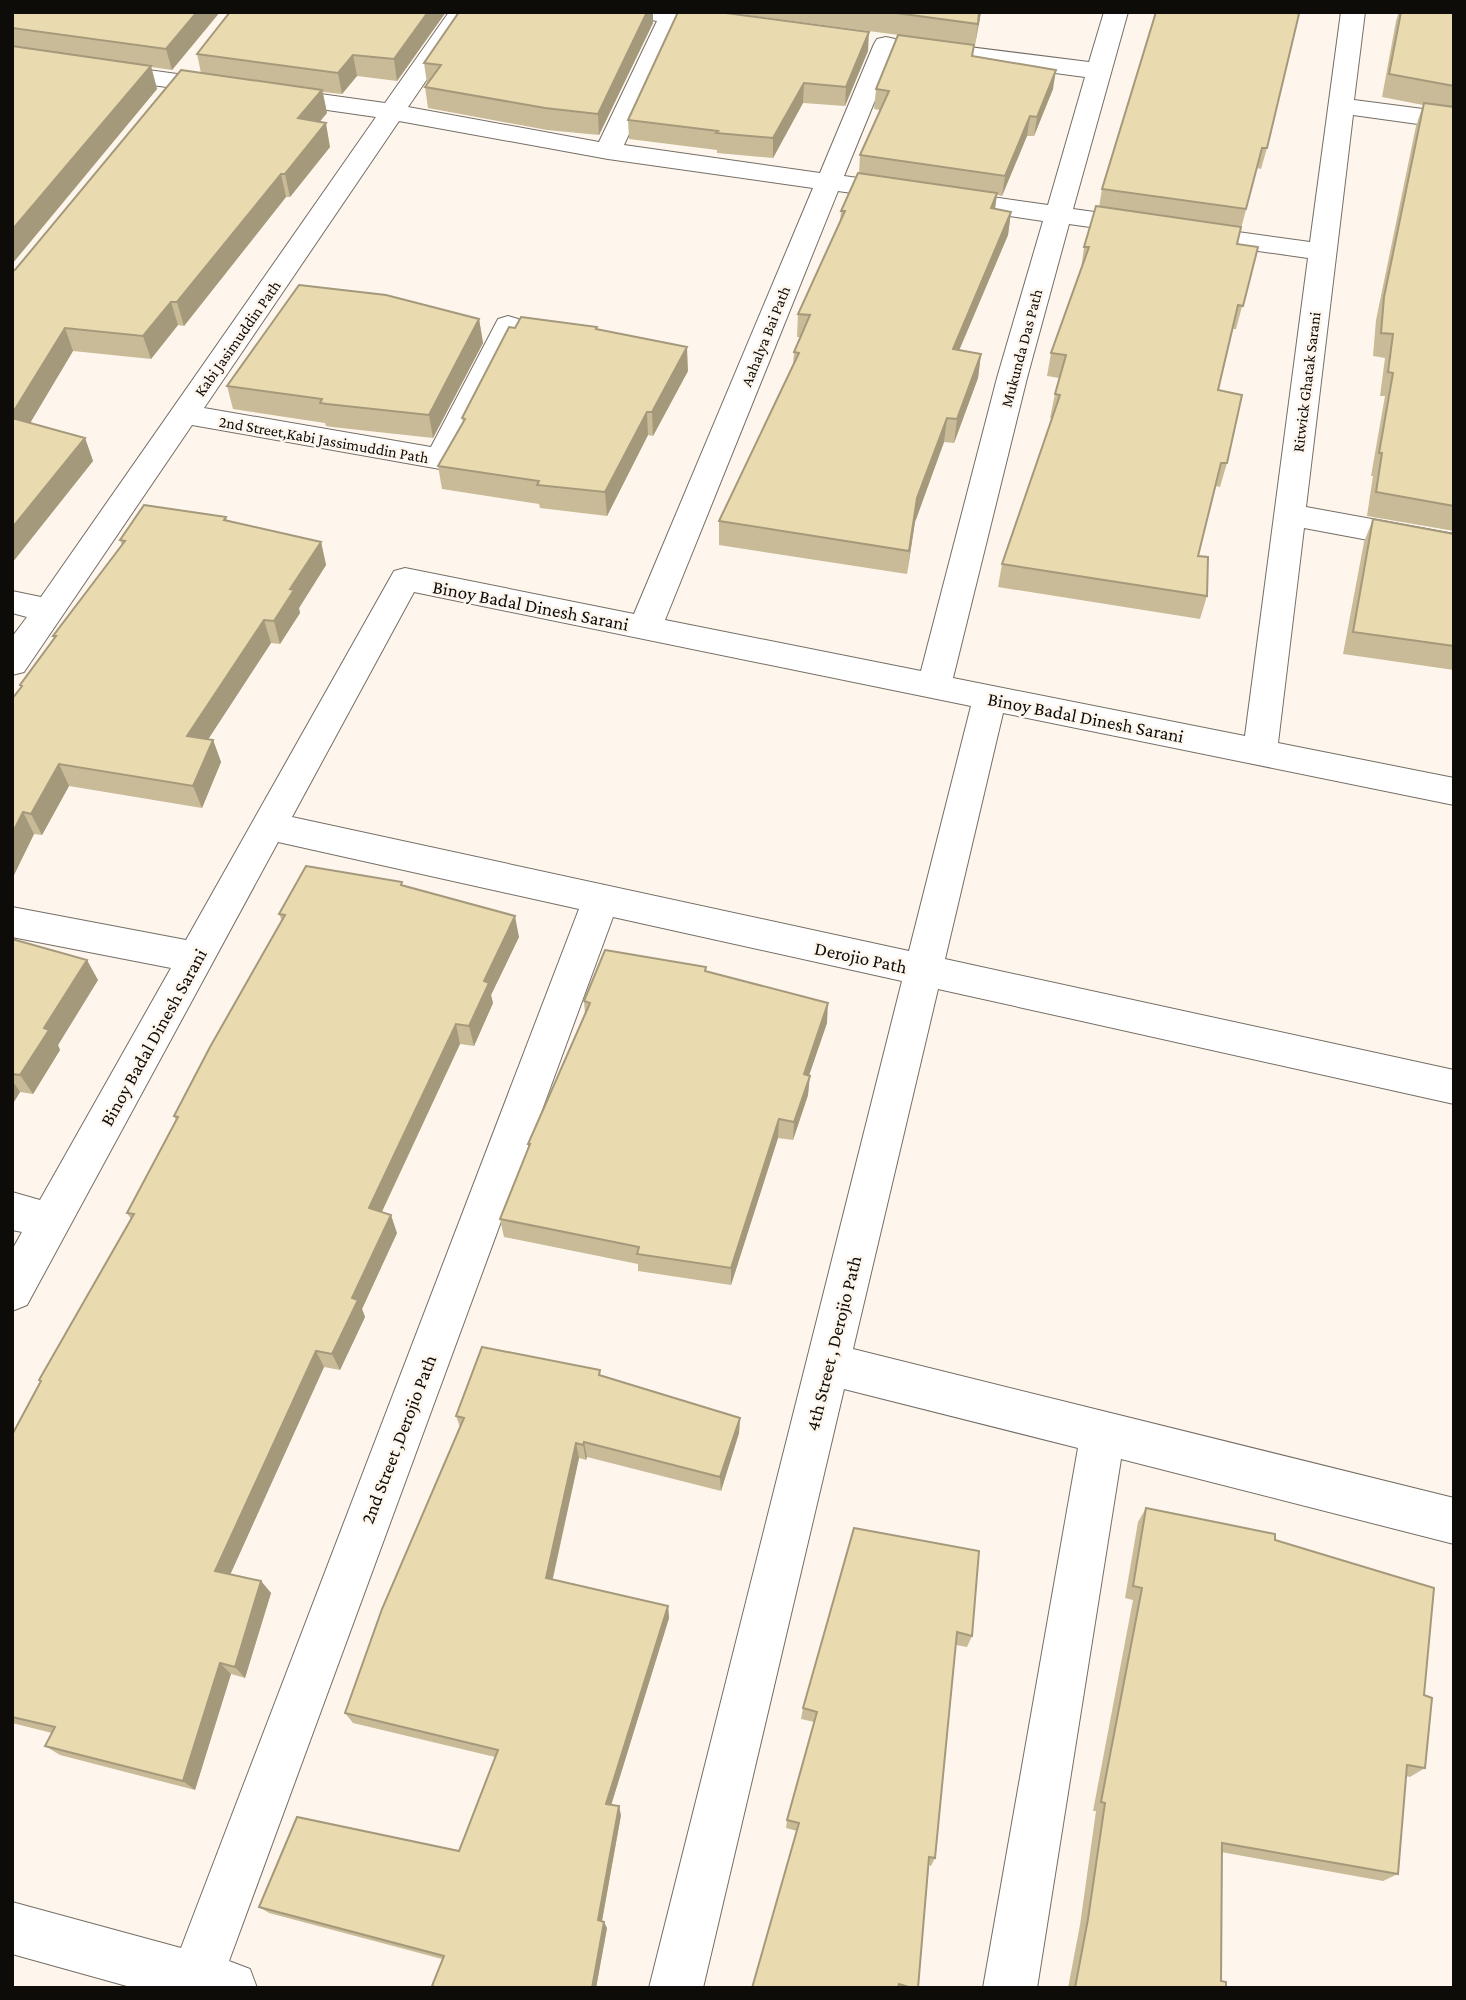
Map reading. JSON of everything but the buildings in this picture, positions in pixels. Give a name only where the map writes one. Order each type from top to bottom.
[{"type":"street","name":"Kabi Jasimuddin Path","points":[[12,663],[461,12]]},
{"type":"street","points":[[643,12],[752,26]]},
{"type":"street","name":"Mukunda Das Path","points":[[934,687],[1012,378],[1116,12]]},
{"type":"street","name":"Ritwick Ghatak Sarani","points":[[1260,752],[1353,12]]},
{"type":"street","points":[[608,150],[671,16]]},
{"type":"street","name":"Aahalya Bai Path","points":[[645,628],[829,182],[873,42],[1099,71]]},
{"type":"street","points":[[12,58],[188,72],[608,150],[1323,252]]},
{"type":"street","points":[[163,103],[188,72]]},
{"type":"street","points":[[1341,106],[1454,121]]},
{"type":"street","name":"2nd Street,Kabi Jassimuddin Path","points":[[185,414],[440,459],[508,325]]},
{"type":"street","points":[[1290,515],[1454,545]]},
{"type":"street","name":"Binoy Badal Dinesh Sarani","points":[[12,1291],[32,1216],[197,957],[405,579],[1454,792]]},
{"type":"street","points":[[12,602],[49,610]]},
{"type":"street","name":"4th Street , Derojio Path","points":[[676,1988],[990,698]]},
{"type":"street","name":"Derojio Path","points":[[269,827],[1454,1087]]},
{"type":"street","name":"2nd Street ,Derojio Path","points":[[213,1983],[601,900]]},
{"type":"street","points":[[12,922],[197,957]]},
{"type":"street","points":[[828,1364],[1454,1521]]},
{"type":"street","points":[[1010,1988],[1103,1433]]},
{"type":"street","points":[[12,1928],[213,1983]]}]
